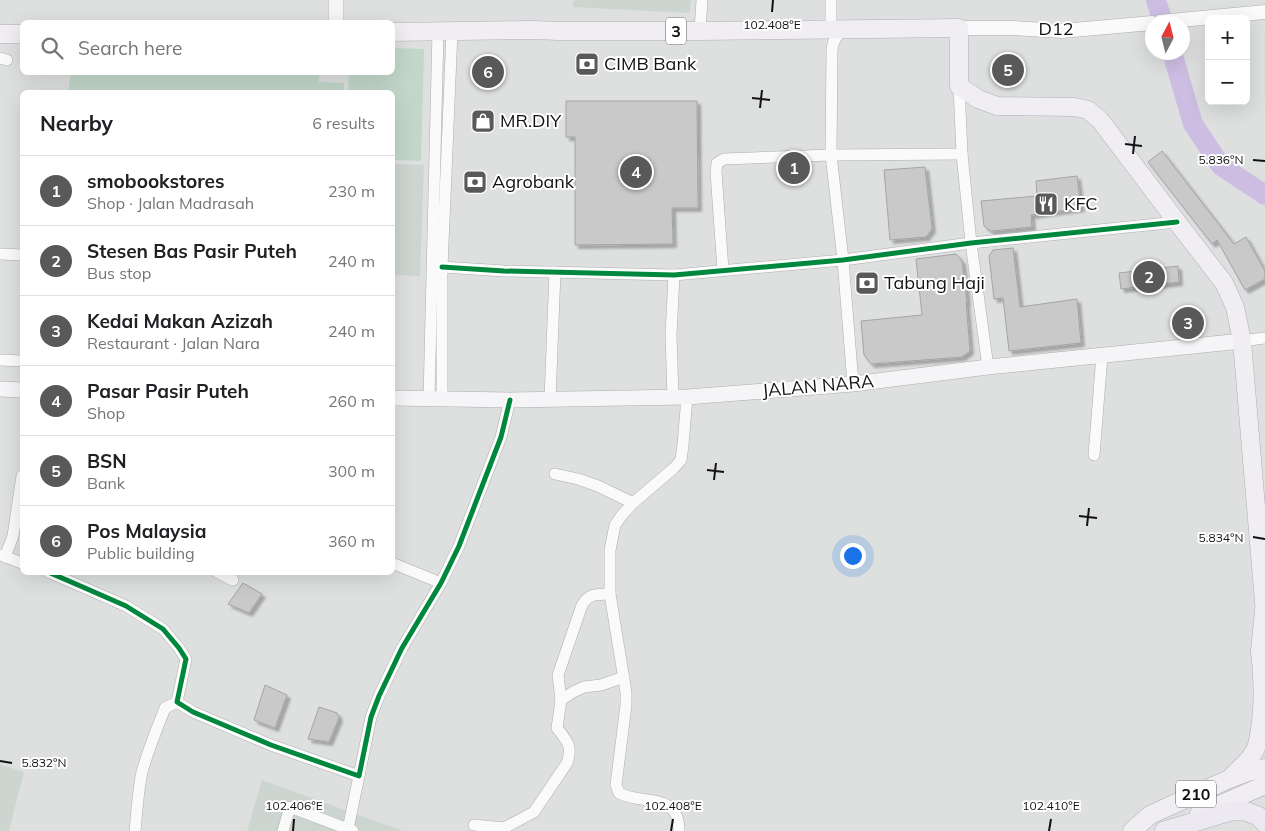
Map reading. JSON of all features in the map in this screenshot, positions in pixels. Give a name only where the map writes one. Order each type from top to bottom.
[{"type":"highway","points":[[1163,831],[1231,811],[1245,811],[1258,816],[1265,823]]},
{"type":"main road","points":[[336,0],[336,20]]},
{"type":"main road","points":[[959,28],[959,86],[978,99],[997,106],[1075,107],[1088,110],[1100,120],[1224,283],[1235,307],[1242,341],[1265,612],[1260,651],[1265,688]]},
{"type":"main road","name":"3","points":[[395,32],[959,28]]},
{"type":"main road","points":[[0,34],[20,34]]},
{"type":"main road","name":"JALAN NARA","points":[[395,398],[510,400],[680,397],[853,384],[988,367],[1242,341]]},
{"type":"main road","points":[[0,389],[20,390]]},
{"type":"main road","points":[[1229,779],[1250,758],[1257,748],[1263,694],[1263,672],[1260,651]]},
{"type":"main road","name":"210","points":[[1132,831],[1150,815],[1229,779],[1265,768]]},
{"type":"main road","name":"210","points":[[1163,831],[1265,785]]},
{"type":"street","points":[[700,31],[702,0]]},
{"type":"street","points":[[831,0],[838,30],[832,50],[831,155],[843,260],[853,384]]},
{"type":"street","points":[[1238,15],[1265,12]]},
{"type":"street","points":[[1190,20],[1205,18]]},
{"type":"street","name":"D12","points":[[959,28],[1013,28],[1062,31],[1145,24]]},
{"type":"street","points":[[435,399],[442,267],[445,32]]},
{"type":"street","points":[[435,399],[445,32]]},
{"type":"street","points":[[959,86],[962,154],[971,243],[988,367]]},
{"type":"street","points":[[723,270],[716,172],[717,164],[724,159],[831,155],[962,154]]},
{"type":"street","points":[[442,267],[504,271],[674,275],[843,260],[971,243],[1177,222]]},
{"type":"street","points":[[0,254],[20,255]]},
{"type":"street","points":[[550,399],[555,272]]},
{"type":"street","points":[[674,275],[671,335],[680,397],[683,445],[681,460],[633,503],[614,525],[610,550],[610,594],[626,692],[616,785],[620,793],[626,796],[665,803],[674,810],[679,820],[679,831]]},
{"type":"street","points":[[1242,341],[1265,338]]},
{"type":"street","points":[[1094,455],[1102,355]]},
{"type":"street","points":[[0,360],[20,361]]},
{"type":"street","points":[[283,831],[290,807],[351,830],[359,776],[371,717],[402,648],[441,583],[459,546],[501,437],[510,400]]},
{"type":"street","points":[[555,474],[598,486],[633,503]]},
{"type":"street","points":[[20,489],[13,536],[3,556],[20,562]]},
{"type":"street","points":[[395,564],[441,583]]},
{"type":"street","points":[[55,575],[126,606],[163,630],[186,659],[177,702]]},
{"type":"street","points":[[223,575],[233,580]]},
{"type":"street","points":[[474,825],[504,828],[534,812],[567,763],[569,743],[557,728],[561,700],[558,675],[586,598],[593,595],[610,594]]},
{"type":"street","points":[[561,700],[584,687],[601,685],[624,677]]},
{"type":"street","points":[[177,702],[193,712],[271,745],[359,776]]},
{"type":"street","points":[[135,831],[138,799],[146,759],[165,708],[177,702]]},
{"type":"shaded area","points":[[574,0],[691,0],[690,13],[573,7]]},
{"type":"shaded area","points":[[395,164],[424,165],[420,276],[395,275]]},
{"type":"shaded area","points":[[0,764],[24,772],[9,831],[0,831]]},
{"type":"shaded area","points":[[262,780],[403,831],[247,831]]},
{"type":"green space","points":[[395,48],[424,49],[421,161],[395,160],[395,90],[348,90],[349,75],[395,75]]},
{"type":"green space","points":[[71,75],[319,75],[319,82],[344,83],[344,90],[68,90]]},
{"type":"building","points":[[566,101],[697,101],[698,208],[672,208],[673,244],[575,245],[575,137],[566,137]]},
{"type":"building","points":[[1162,151],[1234,244],[1246,237],[1265,271],[1265,279],[1245,290],[1217,240],[1212,244],[1148,162]]},
{"type":"building","points":[[925,167],[932,229],[926,237],[890,240],[884,170]]},
{"type":"building","points":[[1077,176],[1081,208],[1031,215],[1032,227],[991,231],[984,226],[981,201],[1037,196],[1036,181]]},
{"type":"building","points":[[1013,248],[1020,307],[1077,299],[1081,343],[1009,351],[1003,298],[994,299],[989,256],[993,250]]},
{"type":"building","points":[[956,254],[962,261],[970,351],[962,357],[871,364],[864,355],[861,321],[922,315],[916,259]]},
{"type":"building","points":[[1178,266],[1179,282],[1121,289],[1119,273]]},
{"type":"building","points":[[243,583],[262,594],[249,613],[228,604]]},
{"type":"building","points":[[265,685],[287,695],[275,728],[254,720]]},
{"type":"building","points":[[319,707],[337,713],[339,718],[329,742],[308,739]]},
{"type":"waterway","points":[[1156,0],[1161,15]]},
{"type":"waterway","points":[[1174,60],[1193,124],[1221,166],[1265,195]]},
{"type":"cycle path","points":[[442,267],[504,271],[674,275],[843,260],[971,243],[1177,222]]},
{"type":"cycle path","points":[[55,575],[126,606],[163,629],[186,659],[177,702],[193,712],[271,745],[359,776],[371,717],[379,696],[402,648],[441,583],[459,546],[501,437],[510,400]]},
{"type":"place","name":"CIMB Bank","points":[[587,64]]},
{"type":"place","name":"BSN","points":[[1008,70]]},
{"type":"place","name":"Pos Malaysia","points":[[488,72]]},
{"type":"place","name":"MR.DIY","points":[[483,121]]},
{"type":"place","name":"smobookstores","points":[[794,168]]},
{"type":"place","name":"Pasar Pasir Puteh","points":[[636,172]]},
{"type":"place","name":"Agrobank","points":[[475,182]]},
{"type":"place","name":"KFC","points":[[1046,204]]},
{"type":"place","name":"Stesen Bas Pasir Puteh","points":[[1149,277]]},
{"type":"place","name":"Tabung Haji","points":[[867,283]]},
{"type":"place","name":"Kedai Makan Azizah","points":[[1188,323]]}]
